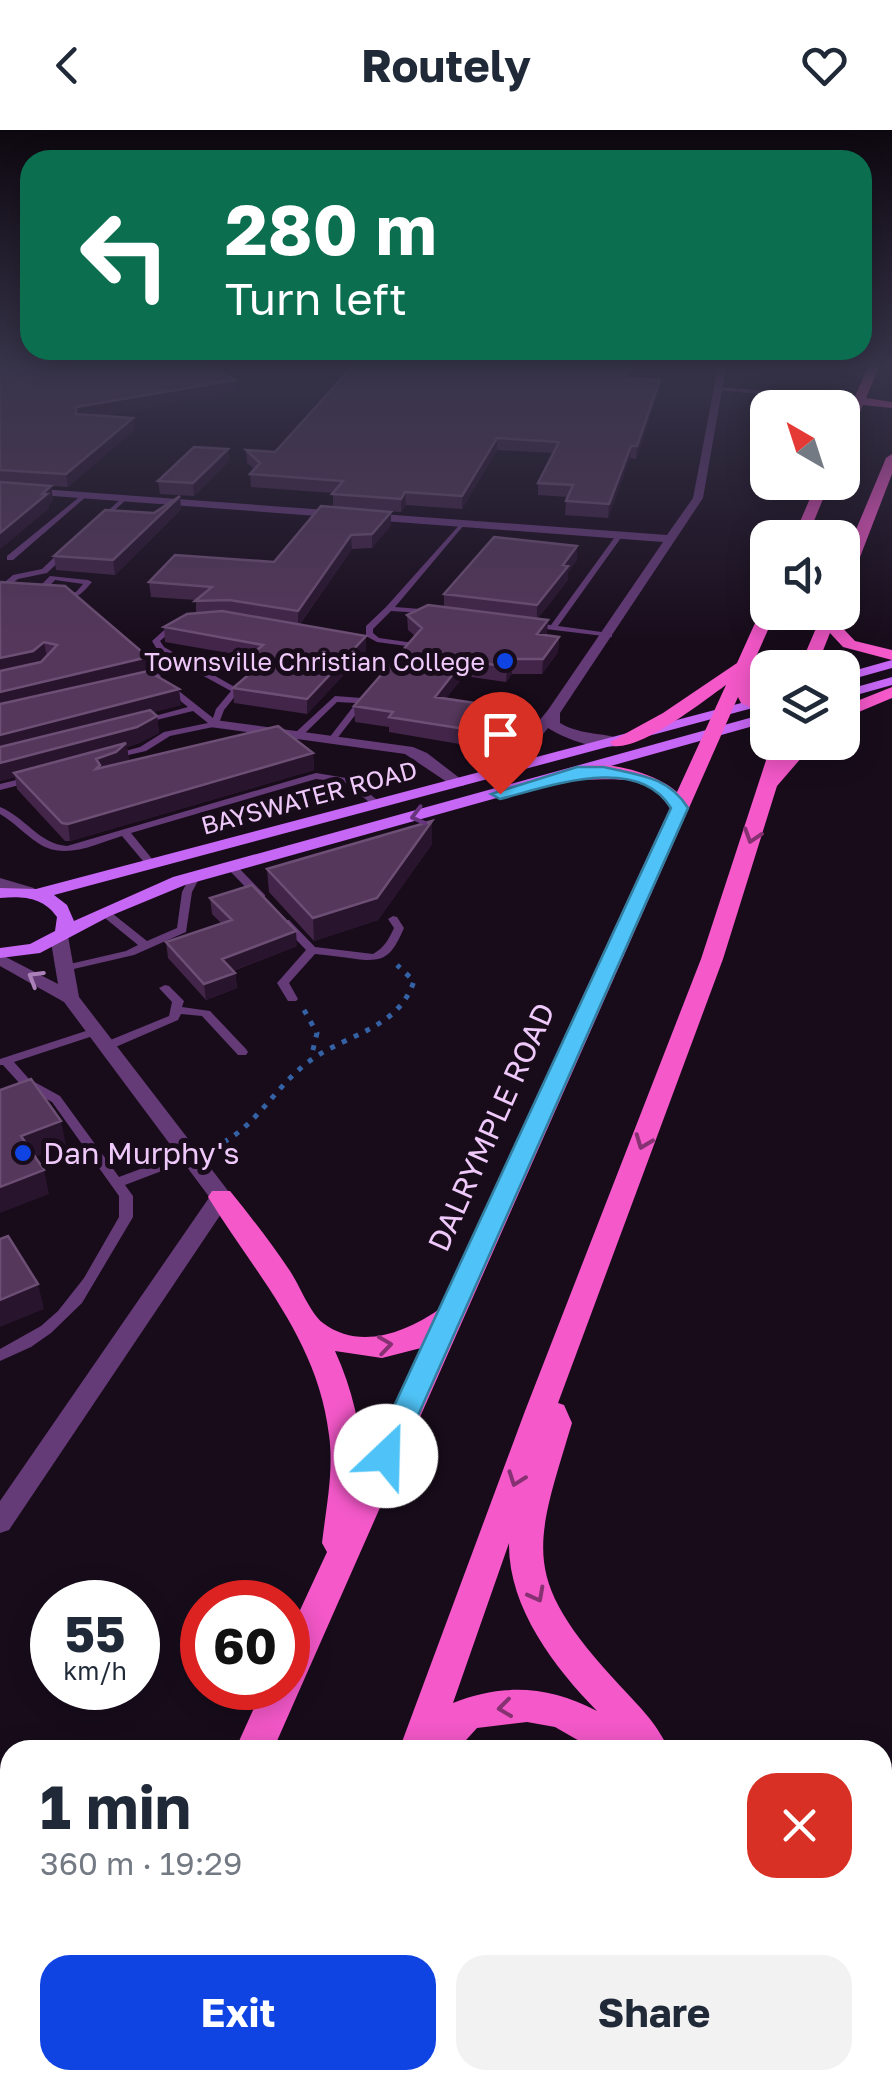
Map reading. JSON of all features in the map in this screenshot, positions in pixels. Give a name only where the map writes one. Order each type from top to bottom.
[{"type":"main road","points":[[860,538],[892,458]]},
{"type":"main road","name":"DALRYMPLE ROAD","points":[[310,1624],[760,630]]},
{"type":"main road","points":[[839,630],[850,644],[892,655]]},
{"type":"main road","points":[[860,673],[892,664]]},
{"type":"main road","points":[[744,665],[744,692],[750,697]]},
{"type":"main road","points":[[619,742],[669,717],[744,665]]},
{"type":"main road","points":[[860,690],[892,681]]},
{"type":"main road","points":[[860,706],[892,692]]},
{"type":"main road","name":"BAYSWATER ROAD","points":[[0,956],[34,949],[104,912],[195,877],[577,772],[750,713]]},
{"type":"main road","name":"BAYSWATER ROAD","points":[[0,893],[33,893],[619,742],[719,723]]},
{"type":"main road","points":[[422,1740],[540,1411],[712,959],[775,760]]},
{"type":"main road","points":[[768,787],[791,760]]},
{"type":"main road","points":[[577,772],[613,772],[647,780],[671,794],[680,808]]},
{"type":"main road","points":[[33,893],[63,909],[66,917],[61,934]]},
{"type":"main road","points":[[220,1197],[271,1264],[313,1331],[339,1404],[346,1463],[337,1563]]},
{"type":"main road","points":[[313,1331],[343,1346],[377,1348],[420,1336],[451,1313]]},
{"type":"main road","points":[[540,1411],[553,1413],[557,1423],[528,1524],[528,1580],[557,1632],[598,1688],[646,1740]]},
{"type":"main road","points":[[443,1740],[466,1716],[500,1706],[530,1705],[560,1708],[592,1724],[612,1740]]},
{"type":"main road","points":[[259,1740],[272,1710]]},
{"type":"street","points":[[487,775],[516,758],[554,713],[609,635],[698,498],[706,458]]},
{"type":"street","points":[[0,489],[125,498],[174,507],[669,539]]},
{"type":"street","points":[[554,713],[553,726],[564,734],[619,742]]},
{"type":"street","points":[[215,724],[408,750],[458,783]]},
{"type":"street","points":[[0,883],[33,893]]},
{"type":"street","points":[[61,934],[70,998]]},
{"type":"street","points":[[0,956],[70,998],[220,1197],[0,1522]]},
{"type":"lane","points":[[10,558],[85,495]]},
{"type":"lane","points":[[92,528],[125,498]]},
{"type":"lane","points":[[104,518],[120,519]]},
{"type":"lane","points":[[411,645],[377,640],[369,634],[369,628],[462,524]]},
{"type":"lane","points":[[553,628],[619,535]]},
{"type":"lane","points":[[0,578],[44,571],[80,539]]},
{"type":"lane","points":[[16,577],[3,590],[37,594],[72,595],[88,582],[53,578],[37,594]]},
{"type":"lane","points":[[389,609],[436,612]]},
{"type":"lane","points":[[188,620],[170,628],[156,641],[161,649],[233,685],[235,694],[220,709],[215,724]]},
{"type":"lane","points":[[514,622],[609,635]]},
{"type":"lane","points":[[129,645],[157,669],[158,681]]},
{"type":"lane","points":[[141,680],[158,681],[215,724]]},
{"type":"lane","points":[[299,734],[335,699],[345,696],[362,701],[333,738]]},
{"type":"lane","points":[[124,726],[195,708]]},
{"type":"lane","points":[[107,758],[142,749],[167,734],[215,724]]},
{"type":"lane","points":[[243,744],[254,728]]},
{"type":"lane","points":[[0,810],[14,816],[44,846],[55,850],[80,848],[316,776],[348,781],[378,805]]},
{"type":"lane","points":[[0,788],[36,778]]},
{"type":"lane","points":[[126,834],[152,864]]},
{"type":"lane","points":[[232,866],[312,950],[375,958],[383,955],[400,928],[393,919]]},
{"type":"lane","points":[[65,968],[148,946],[182,930],[187,916],[187,892],[195,877]]},
{"type":"lane","points":[[104,912],[148,946]]},
{"type":"lane","points":[[292,999],[283,982],[312,950]]},
{"type":"lane","points":[[3,1062],[174,1018],[178,1001],[165,988]]},
{"type":"lane","points":[[178,1010],[206,1012],[242,1052]]},
{"type":"lane","points":[[0,1355],[44,1334],[69,1313],[126,1217],[126,1196],[56,1099],[25,1082],[3,1062]]},
{"type":"lane","points":[[116,1184],[188,1156]]},
{"type":"path","points":[[310,1061],[382,1022],[411,996],[414,981],[408,972],[375,958]]},
{"type":"path","points":[[188,1156],[240,1136],[266,1113],[310,1061],[318,1045],[317,1026],[292,999]]},
{"type":"building","points":[[0,458],[85,458],[66,474],[0,470]]},
{"type":"building","points":[[182,458],[218,458],[193,483],[158,481]]},
{"type":"building","points":[[255,458],[485,458],[462,496],[405,492],[401,499],[332,494],[343,481],[250,474],[260,463]]},
{"type":"building","points":[[551,458],[626,458],[609,504],[566,501],[573,485],[538,483]]},
{"type":"building","points":[[0,482],[51,486],[42,494],[47,494],[0,533]]},
{"type":"building","points":[[180,496],[113,560],[54,556],[105,510],[154,513]]},
{"type":"building","points":[[321,506],[391,512],[372,534],[351,535],[298,611],[229,600],[195,601],[212,587],[149,582],[175,555],[274,562]]},
{"type":"building","points":[[494,537],[577,546],[563,565],[568,566],[537,605],[444,594]]},
{"type":"building","points":[[0,582],[65,586],[148,657],[0,692],[0,671],[41,662],[57,645],[44,642],[33,651],[0,658]]},
{"type":"building","points":[[428,605],[548,620],[537,634],[559,637],[543,659],[512,659],[507,667],[464,660],[435,697],[488,705],[471,730],[389,717],[393,712],[354,706],[422,628],[407,615]]},
{"type":"building","points":[[222,611],[366,636],[307,699],[233,688],[267,659],[250,656],[263,645],[164,627],[187,614]]},
{"type":"building","points":[[148,671],[179,689],[0,735],[0,704]]},
{"type":"building","points":[[150,710],[157,716],[137,727],[0,763],[0,747]]},
{"type":"building","points":[[278,726],[313,753],[68,824],[62,823],[14,773],[126,743],[116,752],[96,759],[100,765],[96,769]]},
{"type":"building","points":[[432,821],[377,898],[313,918],[267,869]]},
{"type":"building","points":[[252,885],[296,931],[222,959],[235,973],[204,984],[166,942],[232,920],[210,898]]},
{"type":"building","points":[[31,1079],[61,1121],[21,1136],[44,1170],[0,1187],[0,1090]]},
{"type":"building","points":[[8,1236],[38,1284],[0,1300],[0,1239]]},
{"type":"place","name":"Townsville Christian College","points":[[505,661]]},
{"type":"place","name":"Dan Murphy's","points":[[23,1153]]},
{"type":"route","points":[[386,1456],[680,808],[671,794],[654,783],[604,772],[577,772],[500,794]]}]
